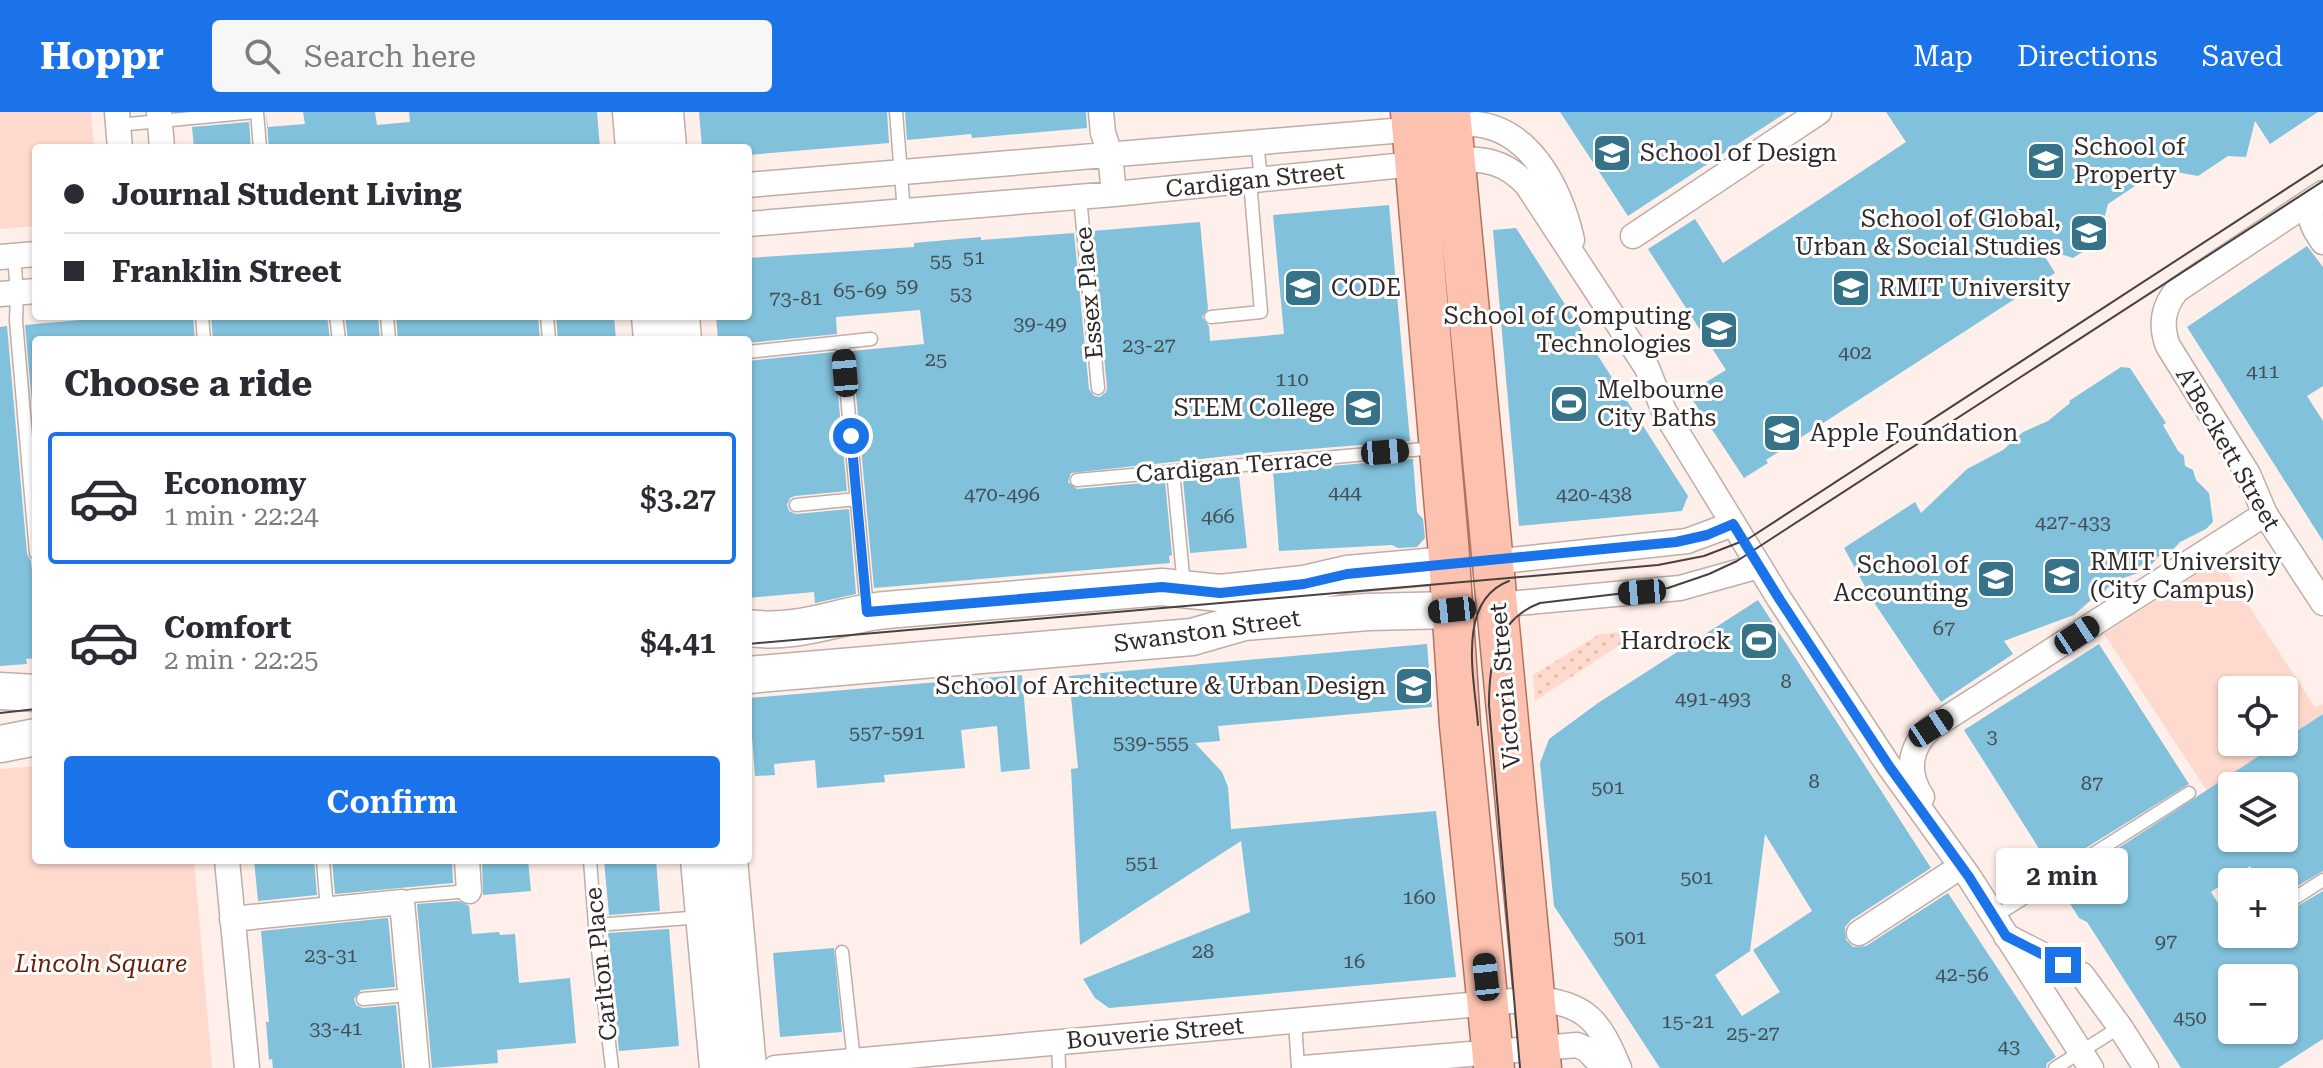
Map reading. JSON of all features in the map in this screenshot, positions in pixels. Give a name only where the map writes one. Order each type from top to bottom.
[{"type":"main road","name":"Victoria Street","points":[[1452,132],[1540,1058]]},
{"type":"main road","name":"Victoria Street","points":[[1413,134],[1460,725],[1493,1060]]},
{"type":"main road","name":"Swanston Street","points":[[1449,565],[1493,562]]},
{"type":"main road","name":"Swanston Street","points":[[1452,610],[1497,605]]},
{"type":"street","points":[[631,112],[634,144]]},
{"type":"street","points":[[665,112],[668,144]]},
{"type":"street","points":[[1101,112],[1114,194]]},
{"type":"street","points":[[1633,236],[1819,112]]},
{"type":"street","points":[[160,117],[162,144]]},
{"type":"street","points":[[1452,132],[1494,126],[1514,136],[1527,148],[1556,191],[1582,269]]},
{"type":"street","points":[[1452,132],[1488,160],[1518,175],[1647,368],[1664,411],[1759,566],[2086,1060]]},
{"type":"street","name":"Cardigan Street","points":[[752,185],[1257,141],[1452,132]]},
{"type":"street","name":"Cardigan Street","points":[[752,224],[1255,180],[1413,134],[1452,132]]},
{"type":"street","points":[[1050,159],[1054,199]]},
{"type":"street","points":[[2318,196],[2309,213],[2312,225],[2323,242]]},
{"type":"street","name":"A'Beckett Street","points":[[2318,196],[2177,290],[2168,301],[2163,322],[2168,346],[2248,474],[2265,514],[2323,603]]},
{"type":"street","points":[[1899,780],[1905,758],[1931,728],[2265,514]]},
{"type":"street","name":"Swanston Street","points":[[1493,562],[1687,541],[1733,524]]},
{"type":"street","name":"Swanston Street","points":[[752,628],[772,631],[810,627],[867,612],[1162,587],[1220,593],[1304,584],[1347,574],[1449,565]]},
{"type":"street","name":"Swanston Street","points":[[1497,605],[1680,588],[1759,566]]},
{"type":"street","name":"Swanston Street","points":[[752,675],[1192,637],[1244,622],[1368,612],[1452,610]]},
{"type":"street","points":[[0,691],[32,693]]},
{"type":"street","points":[[0,744],[32,738]]},
{"type":"street","points":[[1916,747],[1911,766],[1912,778],[1929,808],[1936,831]]},
{"type":"street","points":[[227,864],[247,1068]]},
{"type":"street","points":[[467,864],[469,891]]},
{"type":"street","points":[[700,864],[719,916],[748,1068]]},
{"type":"street","points":[[718,1068],[719,916],[728,864]]},
{"type":"street","points":[[1859,933],[1960,867]]},
{"type":"street","points":[[232,919],[402,902],[417,1068]]},
{"type":"street","points":[[2000,926],[2082,975],[2146,1068]]},
{"type":"street","name":"Bouverie Street","points":[[775,1068],[1535,999],[1556,1001],[1580,1010],[1595,1020],[1619,1068]]},
{"type":"street","points":[[1304,1068],[1540,1058],[1581,1046],[1605,1068]]},
{"type":"lane","points":[[118,128],[160,117],[256,112],[260,144]]},
{"type":"lane","points":[[896,112],[904,212]]},
{"type":"lane","points":[[1211,317],[1261,312],[1255,180],[1257,141]]},
{"type":"lane","name":"Essex Place","points":[[1080,197],[1098,388]]},
{"type":"lane","points":[[17,256],[16,321],[32,507]]},
{"type":"lane","points":[[752,352],[871,339]]},
{"type":"lane","points":[[842,342],[867,612]]},
{"type":"lane","name":"Cardigan Terrace","points":[[1077,480],[1438,448]]},
{"type":"lane","points":[[1173,471],[1184,589]]},
{"type":"lane","points":[[796,505],[857,499]]},
{"type":"lane","points":[[2000,926],[2189,793]]},
{"type":"lane","points":[[323,864],[327,909]]},
{"type":"lane","name":"Carlton Place","points":[[590,864],[612,1068]]},
{"type":"lane","points":[[2298,896],[2323,880]]},
{"type":"lane","points":[[402,902],[411,896],[469,891]]},
{"type":"lane","points":[[595,925],[719,916]]},
{"type":"lane","points":[[842,952],[854,1061]]},
{"type":"lane","points":[[363,999],[410,995]]},
{"type":"lane","points":[[1295,1021],[1298,1068]]},
{"type":"lane","points":[[2055,1068],[2086,1060],[2120,1027]]},
{"type":"lane","points":[[1058,1042],[1059,1068]]},
{"type":"green space","points":[[0,112],[91,112],[94,144],[32,144],[32,226],[0,229]]},
{"type":"green space","points":[[2219,560],[2295,676],[2218,676],[2218,756],[2260,756],[2236,772],[2218,772],[2218,784],[2207,791],[2104,634]]},
{"type":"green space","points":[[1632,630],[1633,636],[1535,701],[1533,675],[1600,634]]},
{"type":"green space","points":[[2298,681],[2315,707],[2323,704],[2323,714],[2298,731]]},
{"type":"green space","name":"Lincoln Square","points":[[32,766],[32,864],[194,864],[212,1068],[0,1068],[0,769]]},
{"type":"building","points":[[266,112],[268,127],[305,124],[303,112],[375,112],[377,125],[410,122],[409,112],[597,112],[600,144],[269,144]]},
{"type":"building","points":[[699,112],[887,112],[889,143],[752,155],[752,144],[702,144]]},
{"type":"building","points":[[905,112],[1086,112],[1087,128],[907,140]]},
{"type":"building","points":[[1560,112],[1787,112],[1628,216]]},
{"type":"building","name":"RMIT University","points":[[1886,112],[2318,112],[2270,144],[2255,121],[2246,157],[2228,156],[2198,176],[2160,169],[2108,204],[2098,242],[2073,258],[2039,247],[2055,273],[1766,460],[1768,463],[1744,478],[1688,393],[1726,370],[1648,249],[1695,219],[1723,263],[1906,142]]},
{"type":"building","points":[[249,122],[251,144],[194,144],[192,127]]},
{"type":"building","points":[[1389,205],[1410,441],[1071,473],[1068,482],[1077,489],[1165,481],[1172,555],[1169,556],[1170,563],[874,588],[852,351],[924,344],[920,310],[836,317],[837,334],[752,343],[752,336],[718,336],[716,320],[752,320],[752,258],[914,247],[914,243],[981,237],[981,240],[1074,233],[1089,389],[1094,396],[1100,397],[1107,387],[1092,231],[1200,222],[1208,309],[1202,317],[1209,326],[1210,341],[1284,334],[1273,215]]},
{"type":"building","name":"Melbourne City Baths","points":[[1516,228],[1688,496],[1682,511],[1519,526],[1493,230]]},
{"type":"building","points":[[2307,246],[2323,267],[2323,386],[2307,396],[2323,421],[2323,541],[2187,327]]},
{"type":"building","points":[[80,320],[193,320],[195,336],[32,336],[32,403],[25,325]]},
{"type":"building","points":[[211,320],[328,320],[330,336],[213,336]]},
{"type":"building","points":[[346,320],[378,320],[380,336],[348,336]]},
{"type":"building","points":[[396,320],[538,320],[540,336],[398,336]]},
{"type":"building","points":[[556,320],[614,320],[616,336],[558,336]]},
{"type":"building","points":[[7,326],[27,554],[32,571],[32,658],[26,659],[27,664],[0,666],[0,327]]},
{"type":"building","points":[[834,352],[847,491],[795,496],[790,498],[787,505],[789,511],[796,514],[849,509],[856,594],[815,603],[814,592],[752,598],[752,361]]},
{"type":"building","name":"RMIT University (City Campus)","points":[[2121,367],[2130,368],[2166,423],[2163,425],[2184,456],[2185,466],[2193,470],[2196,480],[2209,493],[2213,522],[2180,542],[2170,553],[2159,556],[2152,564],[2141,565],[2138,573],[2120,579],[2115,589],[2108,587],[2103,594],[2099,593],[2074,615],[2004,641],[2013,654],[1941,702],[1873,601],[1844,548],[1915,502],[1921,513],[1967,469],[2003,450],[2023,432],[2048,421],[2069,401]]},
{"type":"building","points":[[1413,459],[1417,512],[1423,519],[1425,538],[1417,547],[1398,548],[1392,545],[1279,551],[1273,471]]},
{"type":"building","points":[[1239,475],[1247,548],[1190,553],[1183,480]]},
{"type":"building","points":[[1758,600],[1931,868],[1851,920],[1845,927],[1846,940],[1853,947],[1866,946],[1948,893],[2056,1057],[2047,1063],[2046,1068],[1660,1068],[1554,906],[1540,763],[1549,739],[1598,703]],"holes":[[[1765,834],[1812,911],[1753,950],[1780,992],[1742,1016],[1715,975],[1750,951]]]},
{"type":"building","points":[[1427,644],[1432,707],[1218,726],[1220,741],[1195,743],[1222,772],[1228,787],[1231,829],[1436,811],[1456,977],[1109,1008],[1095,998],[1083,979],[1250,912],[1241,841],[1080,945],[1071,769],[1078,768],[1069,676]]},
{"type":"building","points":[[2099,644],[2189,784],[2052,869],[1964,730]]},
{"type":"building","points":[[1022,675],[1030,769],[1001,772],[997,726],[961,730],[965,768],[884,775],[885,782],[817,788],[815,760],[774,764],[775,775],[755,776],[752,698]]},
{"type":"building","points":[[2323,714],[2323,871],[2298,886],[2298,868],[2218,868],[2218,887],[2211,892],[2218,903],[2218,948],[2298,948],[2298,906],[2323,891],[2323,1039],[2278,1068],[2181,1068],[2087,922],[2079,918],[2062,891],[2062,885],[2218,783],[2218,852],[2298,852],[2298,772],[2234,772],[2259,756],[2298,756],[2298,730]]},
{"type":"building","points":[[254,864],[314,864],[317,895],[258,901]]},
{"type":"building","points":[[332,864],[452,864],[453,883],[335,894]]},
{"type":"building","points":[[482,864],[528,864],[531,891],[483,895]]},
{"type":"building","points":[[604,864],[656,864],[660,911],[609,915]]},
{"type":"building","points":[[458,901],[469,906],[472,934],[515,934],[519,983],[570,978],[576,1043],[497,1050],[498,1063],[432,1068],[417,904]]},
{"type":"building","points":[[388,918],[395,987],[361,990],[354,999],[356,1005],[363,1008],[396,1005],[402,1068],[273,1068],[272,1059],[269,1060],[261,931]]},
{"type":"building","points":[[669,929],[679,1046],[619,1051],[608,933]]},
{"type":"building","points":[[834,948],[842,1032],[780,1037],[773,953]]},
{"type":"tram line","points":[[752,644],[1658,565],[1704,556],[1748,539],[2323,165]]},
{"type":"tram line","points":[[1520,1068],[1489,705],[1493,659],[1504,632],[1513,620],[1540,603],[1668,588],[1737,561],[2323,181]]},
{"type":"tram line","points":[[1478,725],[1472,665],[1475,624],[1481,606],[1492,591],[1509,581]]},
{"type":"tram line","points":[[0,713],[32,709]]},
{"type":"place","name":"School of Design","points":[[1612,153]]},
{"type":"place","name":"School of Property","points":[[2046,161]]},
{"type":"place","name":"School of Global, Urban & Social Studies","points":[[2089,233]]},
{"type":"place","name":"CODE","points":[[1303,288]]},
{"type":"place","name":"RMIT University","points":[[1851,288]]},
{"type":"place","name":"School of Computing Technologies","points":[[1719,330]]},
{"type":"place","name":"Melbourne City Baths","points":[[1569,404]]},
{"type":"place","name":"STEM College","points":[[1363,408]]},
{"type":"place","name":"Apple Foundation","points":[[1782,433]]},
{"type":"place","name":"RMIT University (City Campus)","points":[[2062,576]]},
{"type":"place","name":"School of Accounting","points":[[1996,579]]},
{"type":"place","name":"Hardrock","points":[[1759,641]]},
{"type":"place","name":"School of Architecture & Urban Design","points":[[1414,686]]},
{"type":"route","points":[[851,436],[867,612],[1162,587],[1220,593],[1304,584],[1347,574],[1687,541],[1733,524],[1889,766],[1969,877],[2006,936],[2063,965]]}]
